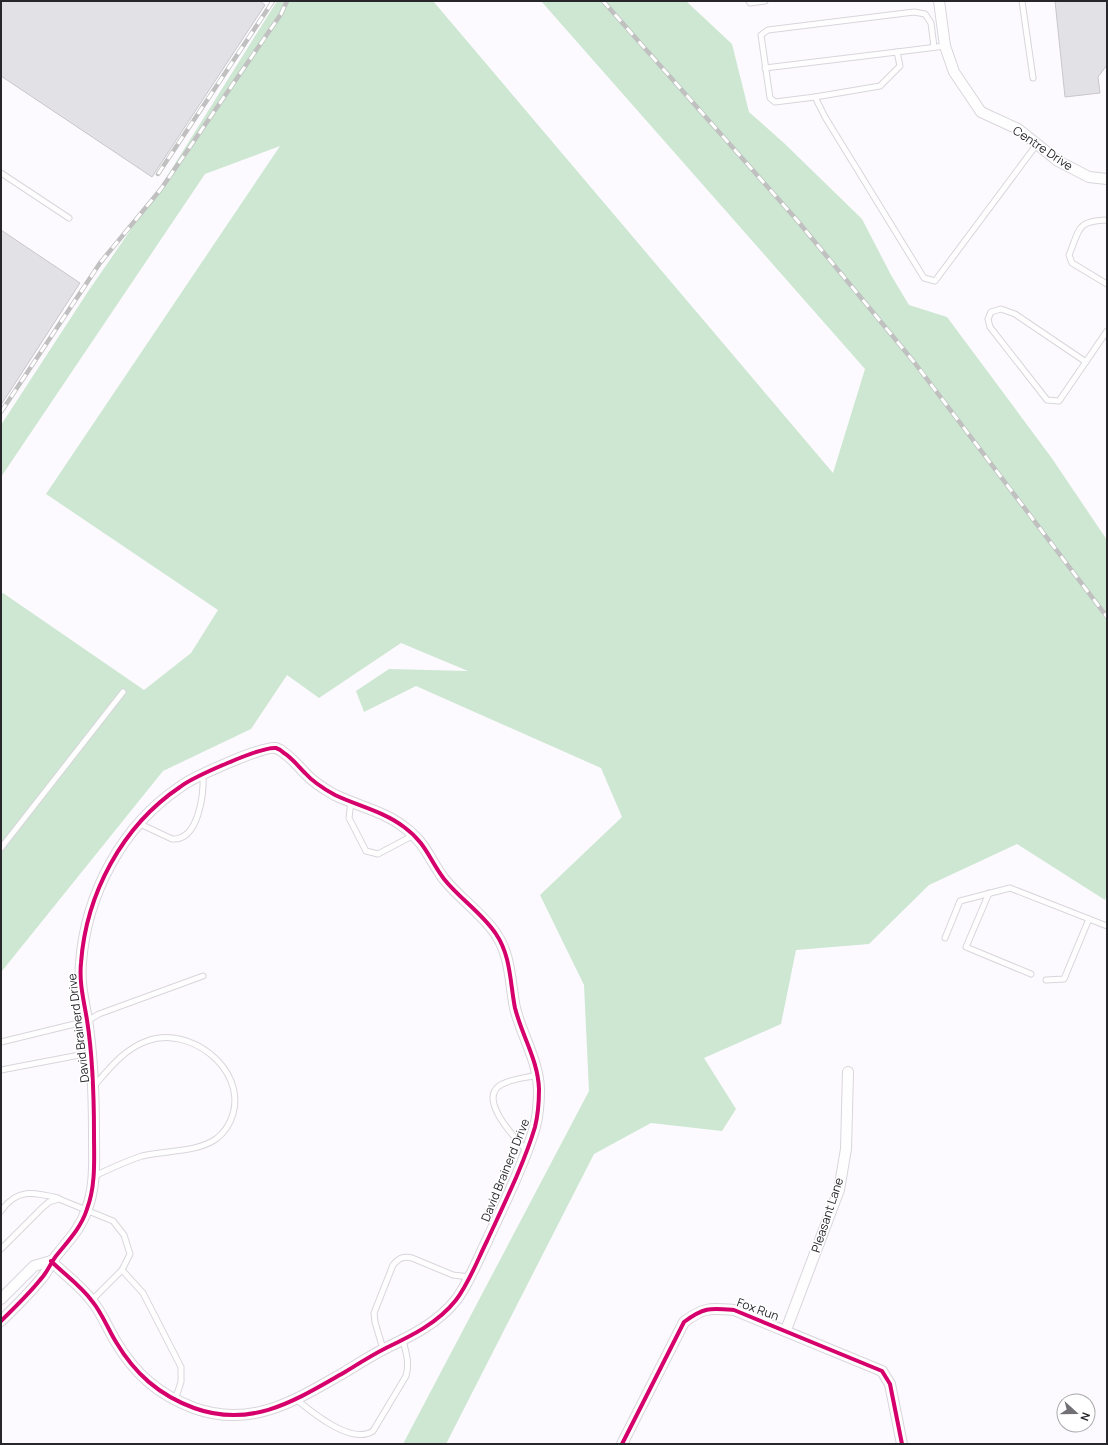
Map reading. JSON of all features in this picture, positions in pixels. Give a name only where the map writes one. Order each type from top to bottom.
[{"type":"street","name":"Centre Drive","points":[[939,1],[945,46],[954,72],[981,112],[1018,129],[1058,160],[1089,177],[1107,179]]},
{"type":"street","name":"David Brainerd Drive","points":[[2,1319],[44,1276],[51,1261],[77,1230],[87,1209],[94,1176],[94,1086],[87,1021],[82,994],[80,966],[89,915],[98,888],[122,844],[138,823],[154,807],[181,786],[203,774],[262,750],[278,749],[287,754],[308,777],[321,787],[351,802],[383,814],[400,824],[414,835],[429,853],[445,880],[486,922],[501,942],[508,963],[518,1018],[530,1047],[539,1084],[538,1115],[526,1150],[497,1220],[470,1277],[457,1298],[445,1311],[428,1325],[403,1340],[383,1349],[297,1400],[257,1413],[234,1416],[207,1412],[175,1400],[157,1391],[131,1365],[92,1300],[51,1261]]},
{"type":"street","name":"Pleasant Lane","points":[[786,1330],[838,1190],[846,1149],[848,1072]]},
{"type":"street","points":[[1,1299],[34,1266],[51,1261]]},
{"type":"street","name":"Fox Run","points":[[622,1444],[684,1322],[699,1311],[714,1308],[734,1310],[786,1330],[882,1371],[890,1384],[902,1444]]},
{"type":"lane","points":[[749,1],[750,3],[764,1]]},
{"type":"lane","points":[[1022,1],[1033,78]]},
{"type":"lane","points":[[897,52],[900,66],[880,86],[775,102],[770,98],[761,35],[768,30],[907,13],[925,14],[931,24],[934,47]]},
{"type":"lane","points":[[765,68],[945,46]]},
{"type":"lane","points":[[815,97],[825,117],[924,278],[935,281],[1037,144]]},
{"type":"lane","points":[[1,173],[69,218]]},
{"type":"lane","points":[[1107,220],[1090,221],[1082,225],[1069,255],[1072,263],[1107,284]]},
{"type":"lane","points":[[1086,362],[1015,314],[1001,309],[991,312],[988,319],[990,327],[1047,400],[1059,401],[1086,362],[1107,331]]},
{"type":"lane","points":[[1,848],[123,692]]},
{"type":"lane","points":[[138,823],[172,839],[178,840],[188,834],[192,828],[203,798],[203,774]]},
{"type":"lane","points":[[351,802],[349,812],[350,822],[366,851],[373,854],[382,852],[414,835]]},
{"type":"lane","points":[[945,938],[960,901],[1010,888],[1107,926]]},
{"type":"lane","points":[[989,893],[966,947],[1031,974]]},
{"type":"lane","points":[[1046,980],[1064,980],[1089,919]]},
{"type":"lane","points":[[1,1042],[87,1021],[99,1014],[203,976]]},
{"type":"lane","points":[[94,1086],[123,1055],[135,1047],[151,1039],[167,1037],[178,1038],[200,1047],[220,1063],[232,1082],[235,1102],[228,1124],[224,1131],[210,1142],[200,1146],[143,1156],[94,1176]]},
{"type":"lane","points":[[1,1070],[90,1054]]},
{"type":"lane","points":[[526,1150],[509,1133],[494,1105],[493,1096],[501,1084],[537,1075]]},
{"type":"lane","points":[[1,1211],[7,1202],[15,1196],[26,1193],[38,1193],[87,1209],[113,1221],[124,1235],[130,1254],[122,1270],[92,1300]]},
{"type":"lane","points":[[1,1249],[42,1208],[49,1202],[59,1199]]},
{"type":"lane","points":[[383,1349],[375,1322],[374,1313],[393,1265],[397,1260],[406,1256],[453,1275],[470,1277]]},
{"type":"lane","points":[[122,1270],[143,1293],[181,1367],[181,1382],[175,1400]]},
{"type":"lane","points":[[297,1400],[317,1417],[346,1436],[361,1439],[368,1437],[406,1376],[408,1359],[403,1340]]},
{"type":"green space","points":[[277,1],[433,1],[833,473],[865,369],[541,1],[686,1],[732,44],[749,112],[785,144],[862,219],[891,275],[909,305],[947,317],[1051,457],[1107,540],[1107,894],[1105,900],[1017,844],[929,885],[869,944],[796,950],[781,1024],[704,1058],[736,1109],[722,1131],[651,1123],[594,1154],[446,1444],[403,1444],[589,1091],[584,985],[540,895],[622,817],[601,768],[416,686],[364,712],[356,691],[389,669],[468,671],[401,643],[319,698],[287,675],[251,729],[163,771],[2,971],[1,970],[1,595],[3,593],[144,690],[191,653],[218,610],[46,494],[280,146],[205,174],[1,477],[1,425],[89,290],[161,186]]},
{"type":"building","points":[[1,1],[260,1],[265,5],[152,177],[1,76]]},
{"type":"building","points":[[1055,1],[1107,1],[1107,65],[1098,77],[1100,93],[1065,97]]},
{"type":"building","points":[[1,230],[80,283],[1,405]]},
{"type":"railway","points":[[158,174],[273,1]]},
{"type":"railway","points":[[1,412],[100,263],[161,189],[281,14],[287,1]]},
{"type":"railway","points":[[603,1],[796,219],[914,362],[1107,617]]},
{"type":"cycle path","points":[[1,1321],[45,1274],[52,1262],[54,1259],[56,1256],[78,1228],[90,1200],[94,1172],[92,1063],[82,992],[81,963],[84,937],[90,912],[99,887],[125,842],[141,821],[159,803],[187,782],[212,770],[257,752],[277,748],[290,757],[308,776],[323,788],[335,795],[396,821],[411,833],[422,845],[444,879],[484,919],[501,942],[507,960],[515,1008],[536,1068],[539,1089],[535,1127],[513,1185],[473,1272],[456,1300],[441,1316],[414,1334],[309,1392],[273,1408],[254,1413],[235,1415],[215,1414],[181,1403],[159,1390],[140,1374],[131,1364],[116,1342],[96,1306],[88,1296],[78,1285],[56,1266],[51,1261]]},
{"type":"cycle path","points":[[622,1444],[684,1322],[702,1311],[713,1309],[734,1310],[882,1371],[890,1384],[902,1444]]}]
